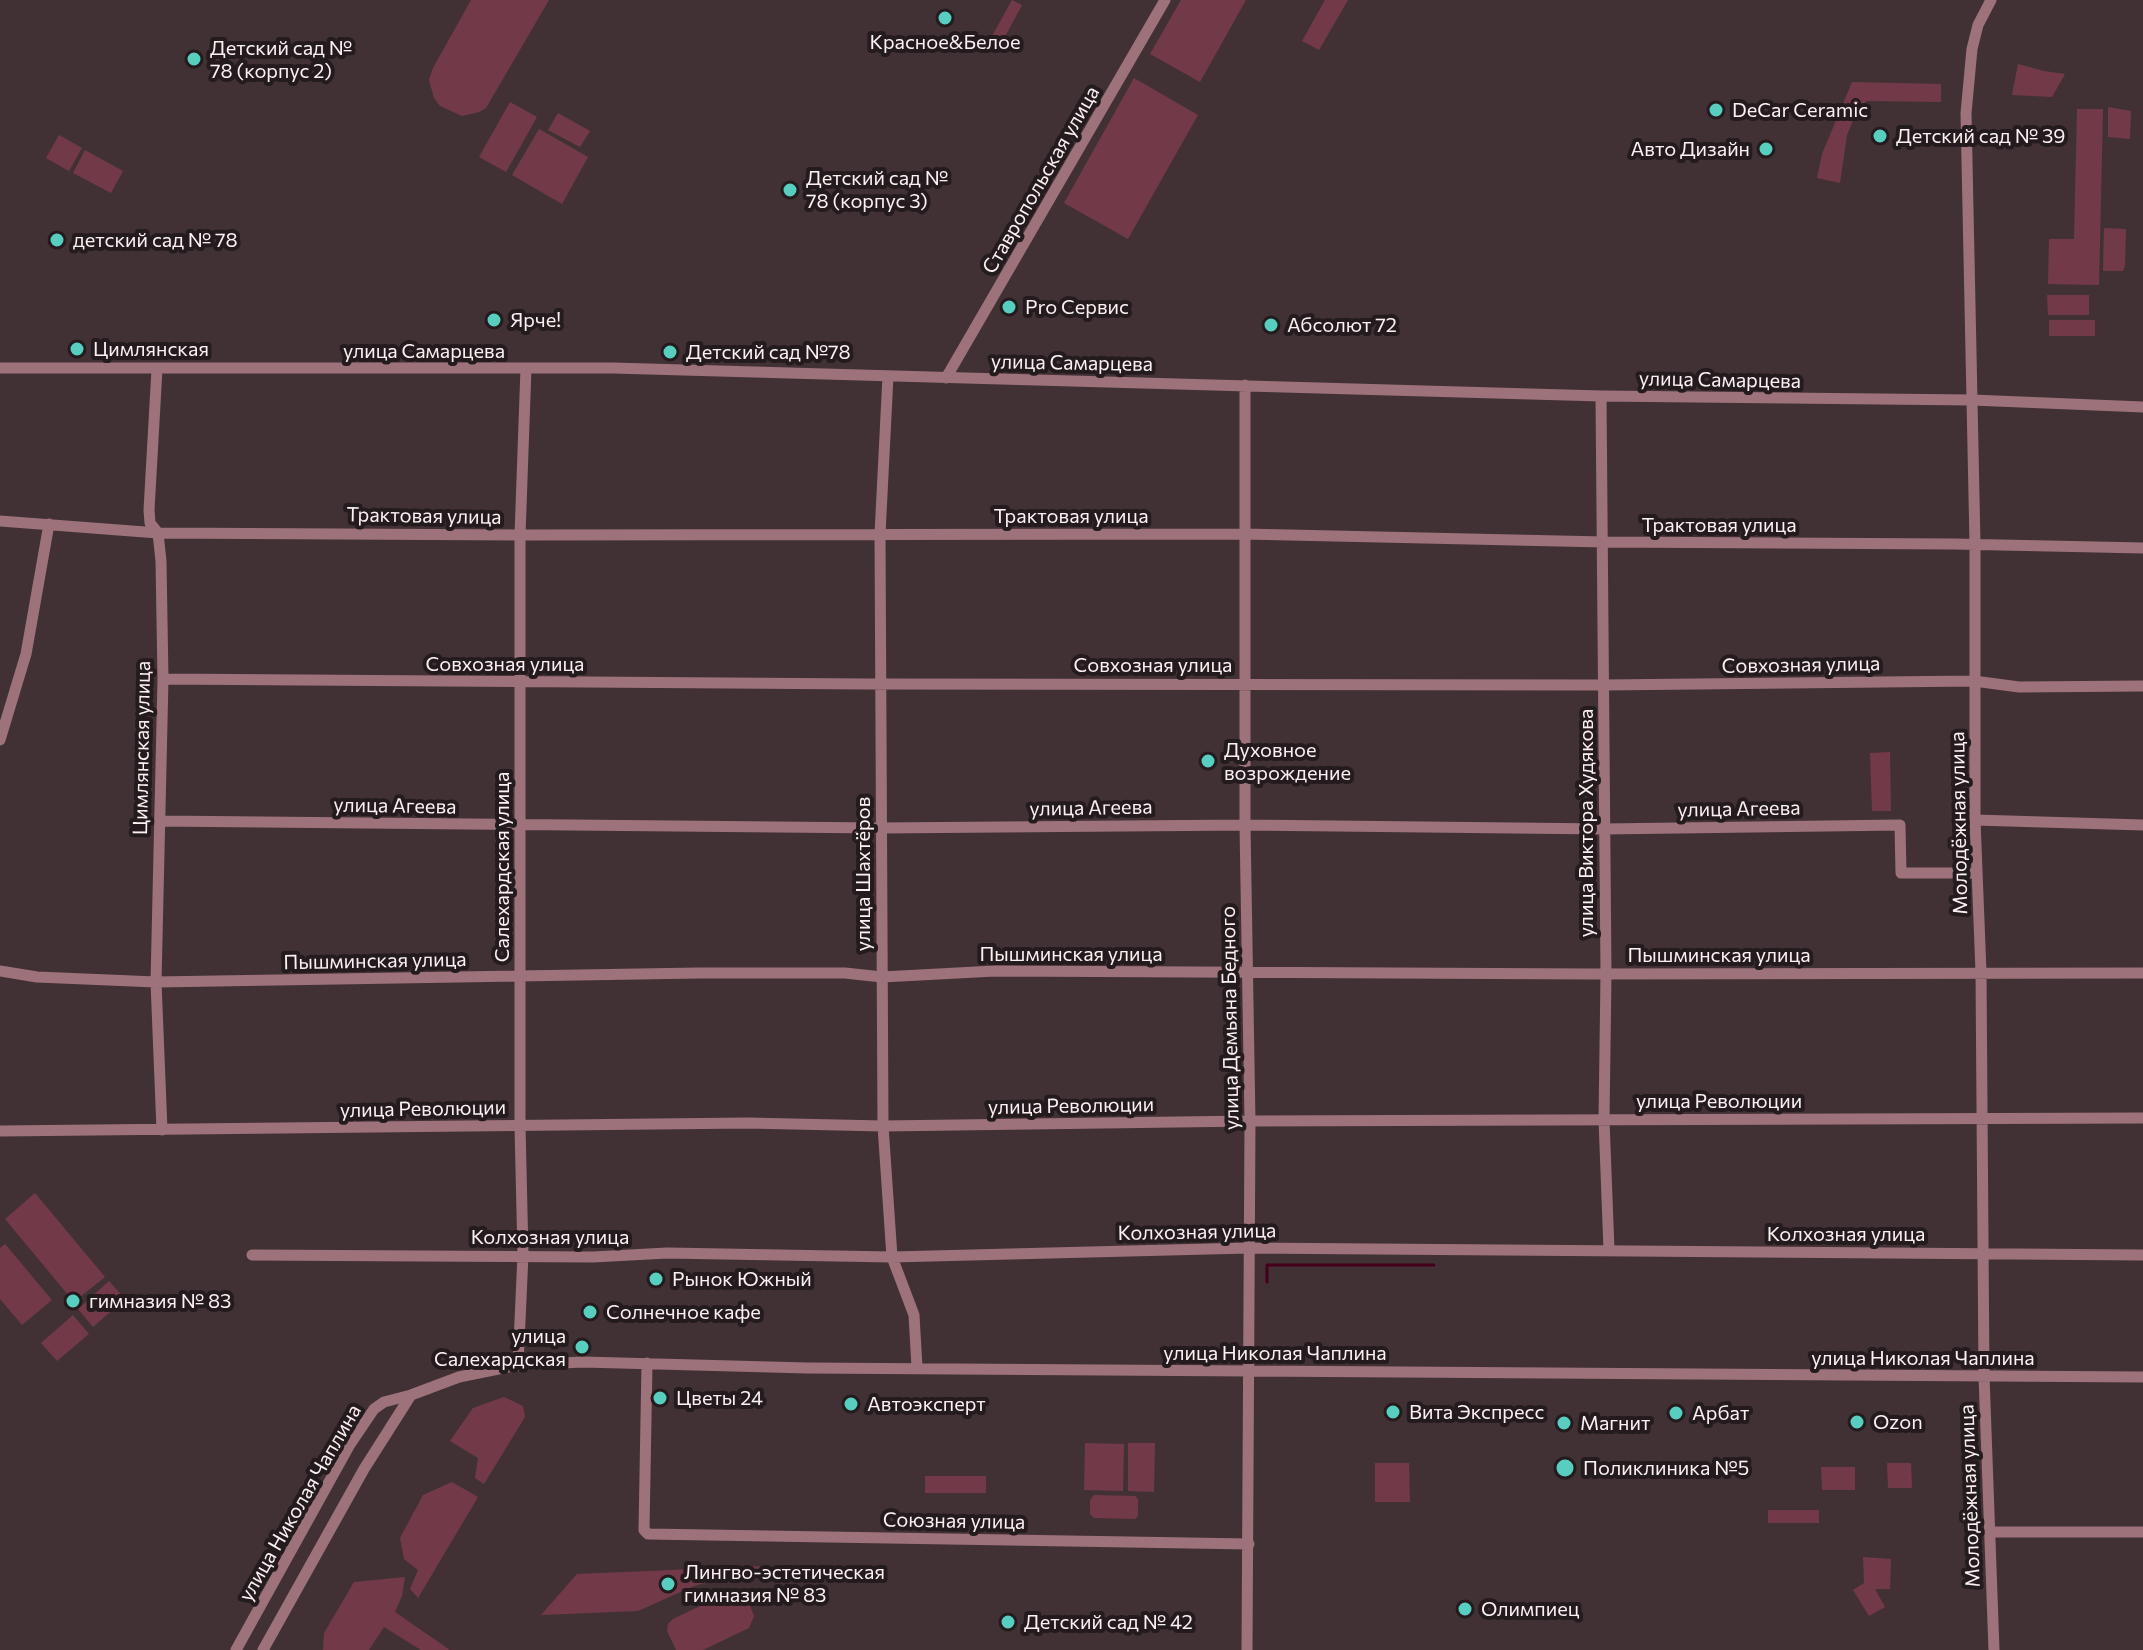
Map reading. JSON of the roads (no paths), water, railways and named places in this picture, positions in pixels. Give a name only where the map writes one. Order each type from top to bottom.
[{"type":"street","name":"Ставропольская улица","points":[[946,378],[1165,0]]},
{"type":"street","name":"Молодёжная улица","points":[[1991,0],[1978,25],[1972,49],[1966,113],[1975,544],[1975,820],[1981,972],[1984,1376],[1994,1650]]},
{"type":"street","name":"улица Самарцева","points":[[0,368],[613,368],[1601,396],[1972,400],[2143,407]]},
{"type":"street","name":"Салехардская улица","points":[[518,1365],[523,1255],[520,1126],[520,535],[526,368]]},
{"type":"street","name":"Цимлянская улица","points":[[157,369],[149,510],[150,523],[158,533],[161,561],[163,679],[156,982],[162,1130]]},
{"type":"street","name":"улица Шахтёров","points":[[888,376],[880,534],[883,1126],[892,1257],[914,1315],[917,1367]]},
{"type":"street","name":"улица Демьяна Бедного","points":[[1245,385],[1245,825],[1250,1121],[1247,1650]]},
{"type":"street","name":"улица Виктора Худякова","points":[[1601,396],[1606,974],[1604,1120],[1609,1250]]},
{"type":"street","name":"Трактовая улица","points":[[0,521],[158,533],[1244,534],[2143,548]]},
{"type":"street","points":[[0,740],[26,654],[49,524]]},
{"type":"street","name":"Совхозная улица","points":[[163,679],[1604,685],[1974,681],[2019,687],[2143,686]]},
{"type":"street","points":[[1975,820],[2143,825]]},
{"type":"street","name":"улица Агеева","points":[[159,821],[880,828],[1245,825],[1604,829],[1900,825],[1901,873],[1977,873]]},
{"type":"street","name":"Пышминская улица","points":[[0,971],[37,977],[156,982],[728,973],[845,973],[882,977],[995,971],[2143,973]]},
{"type":"street","name":"улица Революции","points":[[0,1131],[764,1123],[883,1126],[1250,1121],[2143,1118]]},
{"type":"street","name":"Колхозная улица","points":[[252,1255],[593,1257],[667,1253],[892,1257],[1248,1248],[2143,1255]]},
{"type":"street","name":"улица Николая Чаплина","points":[[236,1650],[363,1423],[384,1402],[459,1377],[518,1365],[583,1362],[807,1368],[2143,1377]]},
{"type":"street","name":"Союзная улица","points":[[647,1363],[644,1530],[648,1534],[1249,1544]]},
{"type":"street","name":"улица Николая Чаплина","points":[[263,1650],[364,1469],[411,1395]]},
{"type":"street","points":[[1990,1532],[2143,1532]]},
{"type":"waterway","points":[[1267,1282],[1267,1265],[1434,1265]]},
{"type":"place","name":"Красное&Белое","points":[[945,18]]},
{"type":"place","name":"Детский сад № 78 (корпус 2)","points":[[194,59]]},
{"type":"place","name":"DeCar Ceramic","points":[[1716,110]]},
{"type":"place","name":"Детский сад № 39","points":[[1880,136]]},
{"type":"place","name":"Авто Дизайн","points":[[1766,149]]},
{"type":"place","name":"Детский сад № 78 (корпус 3)","points":[[790,190]]},
{"type":"place","name":"детский сад № 78","points":[[57,240]]},
{"type":"place","name":"Pro Сервис","points":[[1009,307]]},
{"type":"place","name":"Ярче!","points":[[494,320]]},
{"type":"place","name":"Абсолют 72","points":[[1271,325]]},
{"type":"place","name":"Цимлянская","points":[[77,349]]},
{"type":"place","name":"Детский сад №78","points":[[670,352]]},
{"type":"place","name":"Духовное возрождение","points":[[1208,761]]},
{"type":"place","name":"Рынок Южный","points":[[656,1279]]},
{"type":"place","name":"гимназия № 83","points":[[73,1301]]},
{"type":"place","name":"Солнечное кафе","points":[[590,1312]]},
{"type":"place","name":"улица Салехардская","points":[[582,1347]]},
{"type":"place","name":"Цветы 24","points":[[660,1398]]},
{"type":"place","name":"Автоэксперт","points":[[851,1404]]},
{"type":"place","name":"Вита Экспресс","points":[[1393,1412]]},
{"type":"place","name":"Арбат","points":[[1676,1413]]},
{"type":"place","name":"Ozon","points":[[1857,1422]]},
{"type":"place","name":"Магнит","points":[[1564,1423]]},
{"type":"place","name":"Поликлиника №5","points":[[1565,1468]]},
{"type":"place","name":"Лингво-эстетическая гимназия № 83","points":[[668,1584]]},
{"type":"place","name":"Олимпиец","points":[[1465,1609]]},
{"type":"place","name":"Детский сад № 42","points":[[1008,1622]]}]
